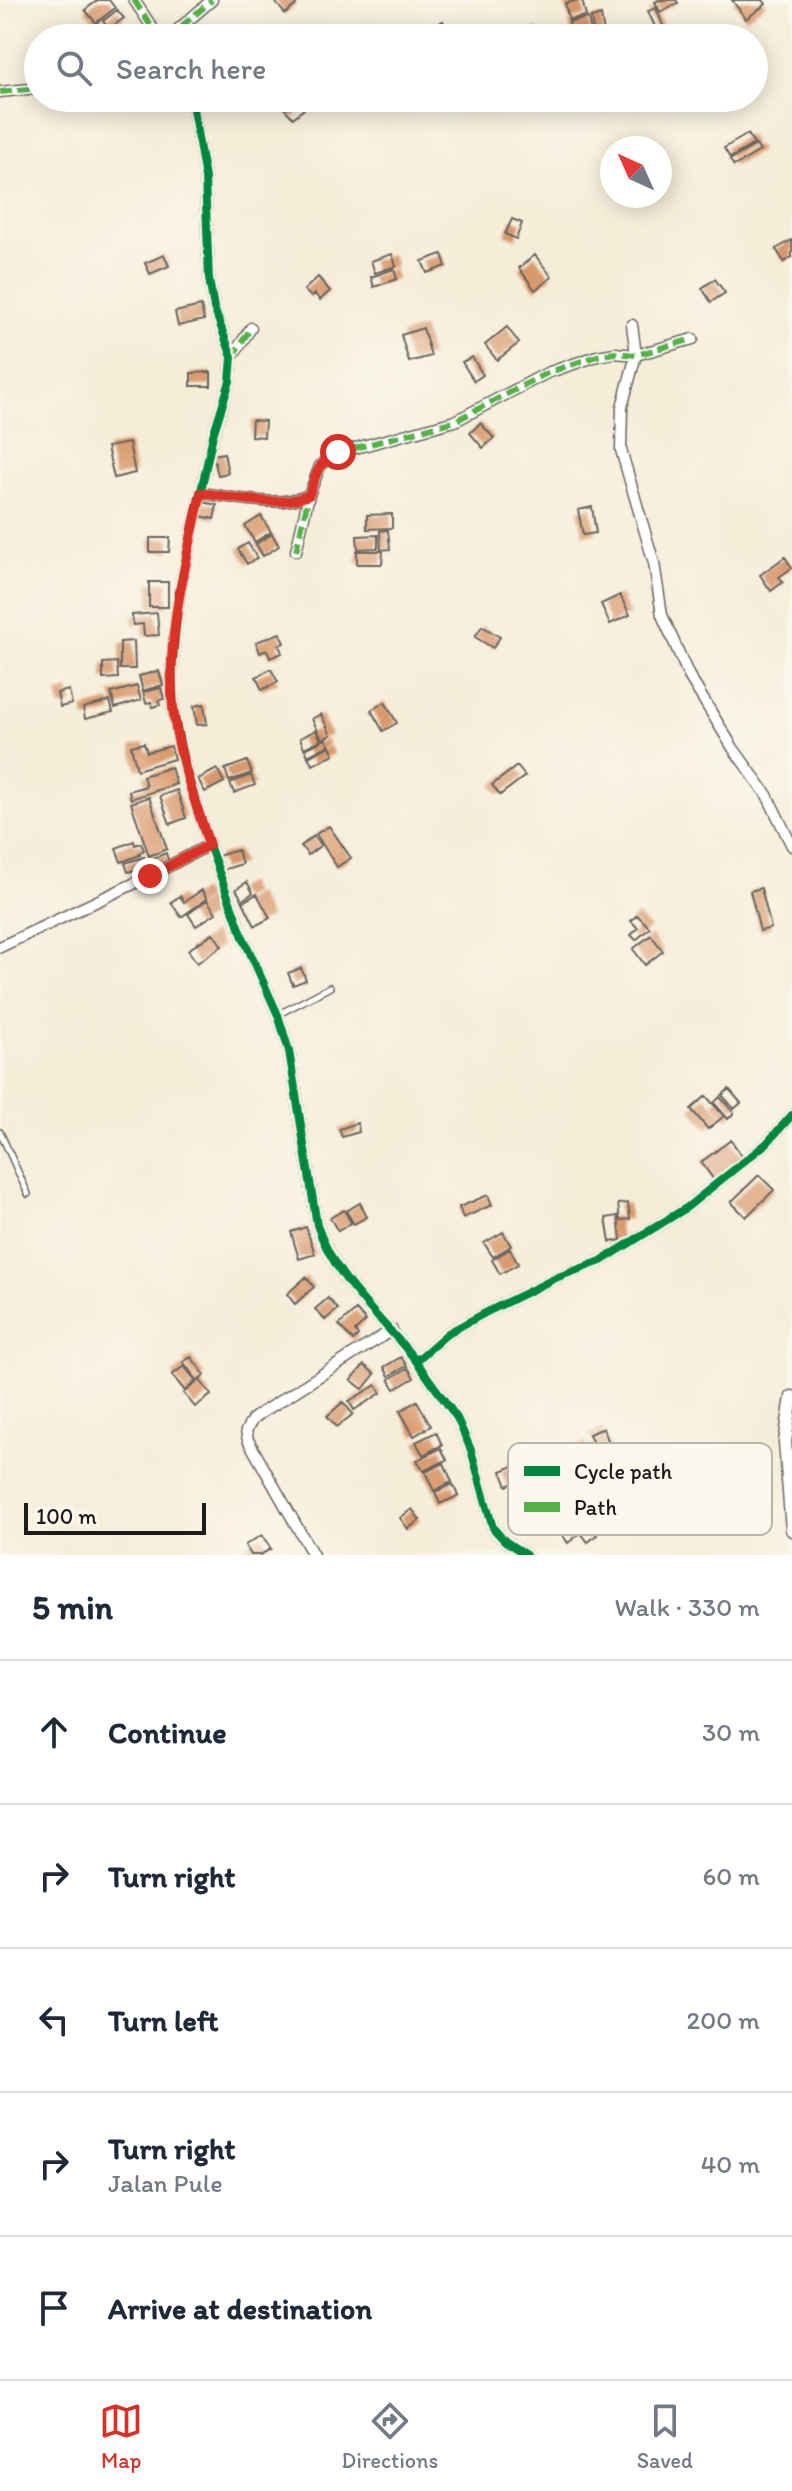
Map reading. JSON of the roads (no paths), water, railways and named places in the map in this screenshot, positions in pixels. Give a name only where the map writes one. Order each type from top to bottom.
[{"type":"street","points":[[134,0],[150,24]]},
{"type":"street","points":[[178,24],[212,0]]},
{"type":"street","points":[[0,92],[24,89]]},
{"type":"street","points":[[194,112],[205,178],[209,279],[214,308],[232,357]]},
{"type":"street","points":[[632,325],[636,355],[622,407],[621,450],[654,563],[662,615],[689,676],[733,748],[767,795],[792,846]]},
{"type":"street","points":[[251,328],[232,357],[227,393],[213,435],[179,593],[172,666],[173,709],[185,768],[209,845],[243,937],[278,1015],[289,1051],[321,1237],[343,1279],[392,1330],[457,1418],[471,1450],[493,1528],[505,1541],[526,1555]]},
{"type":"street","points":[[296,551],[309,495],[320,466],[330,455],[455,421],[536,378],[597,356],[615,353],[636,355],[693,339]]},
{"type":"street","points":[[201,493],[272,502],[309,495]]},
{"type":"street","points":[[0,947],[209,845]]},
{"type":"street","points":[[416,1361],[448,1333],[558,1277],[601,1261],[679,1212],[747,1160],[792,1115]]},
{"type":"street","points":[[313,1555],[248,1440],[246,1431],[252,1420],[261,1413],[392,1330]]},
{"type":"street","points":[[792,1397],[785,1442],[792,1530]]},
{"type":"lane","points":[[278,1015],[330,987]]},
{"type":"lane","points":[[0,1132],[28,1194]]}]
